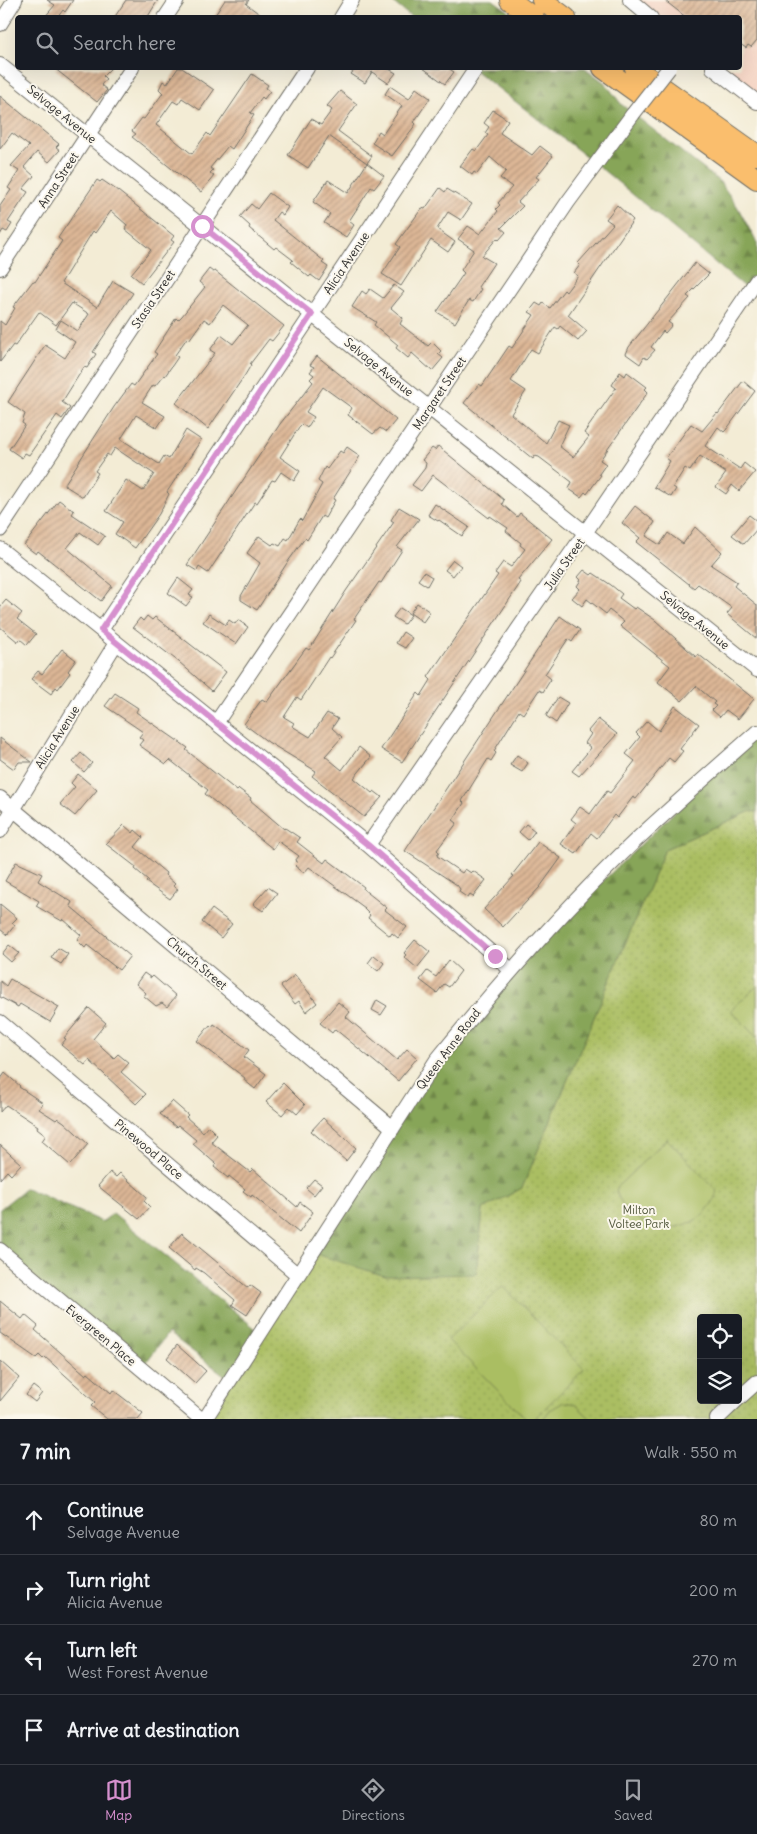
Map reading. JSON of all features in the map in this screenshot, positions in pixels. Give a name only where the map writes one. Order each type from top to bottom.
[{"type":"highway","points":[[510,0],[530,15]]},
{"type":"highway","points":[[542,0],[562,15]]},
{"type":"highway","points":[[606,70],[757,178]]},
{"type":"highway","points":[[638,70],[757,156]]},
{"type":"street","points":[[0,24],[15,0]]},
{"type":"street","points":[[167,15],[176,0]]},
{"type":"street","points":[[343,15],[352,0]]},
{"type":"street","points":[[630,0],[648,15]]},
{"type":"street","name":"Selvage Avenue","points":[[0,64],[757,670]]},
{"type":"street","name":"Anna Street","points":[[0,268],[131,70]]},
{"type":"street","name":"Stasia Street","points":[[0,530],[306,70]]},
{"type":"street","name":"Alicia Avenue","points":[[101,630],[475,70]]},
{"type":"street","name":"Margaret Street","points":[[216,723],[572,196],[668,70]]},
{"type":"street","points":[[716,70],[757,102]]},
{"type":"street","name":"Julia Street","points":[[368,845],[585,533],[757,280]]},
{"type":"street","points":[[0,550],[368,845],[511,970]]},
{"type":"street","name":"Alicia Avenue","points":[[0,831],[12,808],[116,643]]},
{"type":"street","name":"Queen Anne Road","points":[[203,1419],[436,1061],[511,970],[636,841],[757,732]]},
{"type":"street","name":"Church Street","points":[[0,798],[393,1128]]},
{"type":"street","name":"Pinewood Place","points":[[0,1022],[298,1275]]},
{"type":"street","name":"Evergreen Place","points":[[0,1250],[203,1419]]},
{"type":"street","points":[[742,1396],[757,1382]]},
{"type":"street","points":[[716,1419],[733,1404]]},
{"type":"shaded area","points":[[630,0],[757,0],[757,102],[716,70],[742,70],[742,15],[649,15]]},
{"type":"green space","points":[[390,0],[493,0],[514,15],[409,15]]},
{"type":"green space","points":[[475,70],[588,70],[605,83],[622,105],[720,182],[737,206],[757,243],[757,280],[749,291],[596,164]]},
{"type":"green space","points":[[757,732],[757,812],[751,811],[665,849],[522,1188],[483,1209],[476,1274],[385,1276],[313,1253],[436,1061],[511,970]]},
{"type":"green space","name":"Milton Voltee Park","points":[[751,811],[757,812],[757,1419],[205,1419],[313,1253],[476,1273],[483,1209],[522,1188],[665,849]]},
{"type":"green space","points":[[757,986],[757,1038],[731,1010]]},
{"type":"green space","points":[[667,1139],[717,1191],[710,1207],[698,1218],[684,1225],[668,1227],[652,1225],[637,1218],[625,1207],[616,1191],[618,1186]]},
{"type":"green space","points":[[26,1188],[102,1222],[113,1213],[261,1333],[231,1380],[168,1333],[141,1369],[0,1250],[0,1209]]},
{"type":"green space","points":[[503,1286],[584,1369],[534,1419],[526,1419],[448,1340]]},
{"type":"green space","points":[[564,1402],[575,1404],[591,1419],[543,1419],[550,1410]]},
{"type":"building","points":[[47,0],[73,0],[65,12],[63,10],[59,15],[47,15],[55,5]]},
{"type":"building","points":[[126,0],[158,0],[149,15],[116,15]]},
{"type":"building","points":[[225,0],[249,0],[246,4],[261,15],[215,15]]},
{"type":"building","points":[[664,0],[757,0],[757,40],[751,47],[748,45],[746,48],[742,45],[742,15],[683,15]]},
{"type":"building","points":[[57,70],[109,70],[103,76],[106,79],[101,85],[107,90],[97,102]]},
{"type":"building","points":[[177,70],[185,70],[214,90],[200,110],[182,98],[178,104],[173,101],[156,125],[192,154],[207,133],[210,136],[252,74],[268,85],[266,88],[270,91],[264,99],[262,97],[250,113],[254,115],[232,149],[228,146],[210,168],[213,170],[210,173],[214,176],[201,192],[132,137],[136,134],[132,131],[142,118],[144,119],[163,93],[159,89],[163,81],[167,84]]},
{"type":"building","points":[[354,70],[391,70],[396,73],[388,83],[372,72],[365,83],[351,74]]},
{"type":"building","points":[[426,70],[451,70],[454,72],[445,84]]},
{"type":"building","points":[[390,86],[409,99],[416,88],[430,98],[414,122],[416,124],[392,156],[372,143],[379,131],[383,134],[402,106],[385,94]]},
{"type":"building","points":[[340,91],[357,104],[338,131],[372,156],[367,163],[329,136],[308,168],[288,155],[311,119],[321,125],[332,110],[327,106]]},
{"type":"building","points":[[0,96],[59,144],[56,147],[60,150],[49,162],[37,152],[24,167],[34,176],[23,189],[28,192],[8,222],[12,224],[7,232],[3,230],[0,235],[0,206],[11,190],[8,188],[19,171],[11,166],[29,146],[12,133],[0,149]]},
{"type":"building","points":[[493,110],[508,120],[500,133],[532,155],[540,146],[553,156],[536,177],[539,179],[518,202],[523,206],[501,228],[506,232],[499,240],[497,238],[482,256],[494,263],[478,287],[481,289],[473,302],[469,300],[455,323],[437,312],[464,273],[461,270],[474,250],[458,239],[468,226],[480,234],[498,211],[496,209],[500,205],[498,203],[512,187],[500,178],[506,171],[490,157],[477,174],[474,172],[472,175],[460,166],[473,149],[476,151],[488,135],[485,133],[489,127],[484,123]]},
{"type":"building","points":[[367,163],[384,176],[374,189],[371,187],[349,221],[354,225],[346,237],[324,223],[330,214],[313,202],[328,180],[348,193]]},
{"type":"building","points":[[97,180],[100,182],[102,180],[118,191],[174,236],[171,240],[174,242],[142,283],[131,274],[151,250],[125,229],[127,225],[111,211],[95,233],[93,231],[61,283],[97,307],[113,281],[133,293],[93,352],[96,354],[87,368],[84,367],[62,402],[70,408],[62,419],[57,415],[29,455],[25,453],[22,458],[9,449],[25,425],[22,423],[25,414],[8,402],[45,345],[65,358],[75,342],[56,329],[61,320],[78,331],[89,314],[72,303],[56,325],[39,312],[15,346],[13,345],[0,362],[0,321],[5,325],[15,308],[13,307],[33,281],[35,282],[62,241],[58,238]]},
{"type":"building","points":[[440,188],[445,192],[447,189],[472,204],[461,220],[448,212],[437,229],[455,242],[448,252],[431,240],[401,286],[382,274],[400,247],[396,244],[422,208],[425,209]]},
{"type":"building","points":[[269,193],[288,207],[283,215],[279,212],[273,220],[324,261],[322,263],[328,267],[319,281],[311,275],[309,277],[291,262],[293,260],[276,247],[274,249],[249,228],[250,226],[240,217],[251,204],[257,209]]},
{"type":"building","points":[[617,205],[633,220],[568,315],[587,331],[578,341],[560,326],[558,329],[555,327],[538,353],[531,349],[511,381],[526,391],[511,414],[546,443],[558,420],[569,425],[559,446],[573,457],[589,437],[584,433],[616,388],[612,385],[620,372],[625,376],[627,372],[647,387],[645,389],[648,392],[600,460],[606,464],[599,474],[601,475],[587,494],[585,492],[581,497],[569,489],[572,482],[539,457],[535,456],[533,459],[464,403],[479,384],[482,386],[509,346],[512,348],[534,315],[529,312],[536,303],[541,306],[543,303],[550,308],[564,290],[566,292],[578,276],[574,273],[580,265],[578,263],[613,224],[606,219]]},
{"type":"building","points":[[695,263],[709,274],[687,296],[690,298],[668,322],[672,325],[665,333],[663,331],[651,347],[655,350],[647,359],[644,357],[640,364],[626,354],[629,347]]},
{"type":"building","points":[[209,269],[213,272],[215,271],[284,326],[272,341],[269,339],[250,364],[245,375],[208,429],[176,403],[215,353],[210,350],[221,335],[233,344],[248,325],[223,305],[210,323],[204,319],[189,340],[187,338],[175,355],[178,357],[165,376],[155,386],[153,385],[142,402],[165,416],[157,428],[136,415],[121,439],[159,464],[164,456],[169,459],[186,430],[201,440],[167,492],[169,494],[159,514],[135,548],[115,534],[123,522],[106,511],[126,480],[143,491],[154,474],[115,448],[110,456],[107,454],[95,471],[98,473],[83,497],[64,485],[114,407],[131,384],[134,386],[157,354],[154,352],[176,318],[178,320],[182,316],[205,287],[199,282]]},
{"type":"building","points":[[394,285],[404,292],[391,308],[403,318],[400,324],[428,346],[432,342],[441,351],[438,354],[443,358],[432,371],[412,353],[408,358],[396,348],[398,345],[374,325],[376,322],[352,307],[362,291],[366,294],[370,289],[383,298]]},
{"type":"building","points":[[317,356],[396,420],[386,432],[380,428],[373,434],[348,415],[352,408],[323,387],[306,412],[314,417],[307,428],[302,424],[299,427],[280,457],[300,471],[294,481],[281,472],[275,481],[272,480],[257,503],[255,502],[208,573],[199,567],[197,571],[187,565],[280,424],[313,382],[310,379],[314,375],[310,372],[314,367],[310,365]]},
{"type":"building","points":[[743,381],[755,391],[726,430],[724,432],[718,427],[705,446],[740,469],[744,463],[755,472],[739,491],[732,485],[726,494],[716,487],[726,473],[700,456],[690,471],[685,468],[673,487],[676,489],[671,497],[654,487],[670,461],[666,458],[691,424],[702,431],[718,414]]},
{"type":"building","points":[[438,446],[504,500],[502,504],[517,517],[520,513],[552,539],[518,580],[521,582],[402,762],[381,749],[418,693],[421,696],[431,680],[428,677],[498,575],[495,573],[503,562],[511,567],[525,549],[520,545],[521,543],[506,531],[508,528],[490,516],[489,518],[433,475],[421,491],[412,485],[425,468],[426,463],[422,460],[432,448],[435,450]]},
{"type":"building","points":[[347,447],[360,456],[333,499],[335,500],[325,518],[322,516],[307,540],[305,538],[257,610],[241,600],[241,596],[260,563],[247,553],[259,536],[272,545],[274,543],[280,546],[285,538],[288,540],[300,519],[302,521],[322,484],[318,481],[325,467],[327,469],[340,451],[343,453]]},
{"type":"building","points":[[59,500],[74,511],[72,514],[105,536],[98,545],[80,532],[67,548],[112,586],[101,601],[38,551],[36,554],[24,545]]},
{"type":"building","points":[[435,504],[469,527],[462,536],[439,520],[428,515]]},
{"type":"building","points":[[635,506],[655,522],[646,536],[660,545],[668,533],[683,544],[695,527],[722,552],[711,565],[737,582],[734,586],[757,605],[757,639],[727,614],[732,608],[698,584],[694,588],[636,542],[640,538],[622,523]]},
{"type":"building","points":[[399,507],[419,519],[397,547],[402,550],[381,583],[379,582],[354,619],[356,620],[301,700],[297,697],[284,717],[294,723],[292,726],[310,737],[327,713],[338,719],[332,728],[342,737],[325,756],[342,770],[359,747],[371,757],[354,778],[372,793],[374,791],[382,797],[364,817],[312,776],[316,771],[268,742],[244,724],[262,699],[267,702],[306,648],[309,650],[346,591],[394,522],[391,520]]},
{"type":"building","points":[[749,515],[757,521],[757,529],[744,544],[732,535]]},
{"type":"building","points":[[453,560],[461,566],[453,576],[445,570]]},
{"type":"building","points":[[584,570],[591,575],[593,573],[611,585],[622,594],[619,598],[634,609],[636,607],[655,620],[696,657],[698,654],[754,699],[738,719],[726,710],[720,717],[712,710],[716,706],[713,704],[715,702],[696,686],[682,701],[658,682],[670,666],[620,626],[624,622],[609,610],[606,614],[587,599],[582,606],[572,598],[580,589],[577,586],[581,580],[578,577]]},
{"type":"building","points":[[424,572],[432,577],[427,586],[418,580]]},
{"type":"building","points":[[178,578],[193,590],[189,595],[193,597],[186,606],[168,593]]},
{"type":"building","points":[[6,600],[22,613],[17,619],[36,634],[27,645],[20,639],[18,642],[0,627],[0,607]]},
{"type":"building","points":[[417,603],[430,612],[423,622],[410,613]]},
{"type":"building","points":[[400,608],[411,615],[404,624],[393,617]]},
{"type":"building","points":[[209,614],[226,625],[229,620],[235,624],[238,620],[248,627],[236,644],[203,622]]},
{"type":"building","points":[[147,616],[152,620],[155,617],[226,672],[212,691],[179,662],[133,627],[140,618],[143,621]]},
{"type":"building","points":[[560,616],[580,630],[572,642],[568,639],[545,674],[551,679],[543,692],[539,690],[523,714],[519,711],[494,751],[496,753],[491,761],[488,759],[462,801],[464,803],[453,820],[457,823],[437,850],[439,852],[437,856],[462,873],[465,869],[471,873],[473,871],[486,880],[473,897],[470,895],[468,898],[459,892],[460,889],[457,885],[405,851]]},
{"type":"building","points":[[403,632],[412,638],[405,648],[396,643]]},
{"type":"building","points":[[62,649],[76,660],[68,671],[70,673],[58,689],[56,687],[51,694],[31,679],[38,671],[42,674]]},
{"type":"building","points":[[115,693],[138,708],[136,712],[188,748],[186,750],[237,791],[239,789],[251,798],[250,800],[284,829],[300,838],[297,842],[324,863],[327,859],[364,887],[363,889],[387,908],[385,910],[407,927],[398,938],[392,933],[390,936],[368,918],[370,915],[365,908],[309,867],[304,873],[295,866],[298,863],[295,861],[299,856],[278,841],[273,849],[205,794],[208,790],[170,760],[166,764],[139,745],[143,740],[139,737],[143,732],[105,706]]},
{"type":"building","points":[[558,697],[568,703],[556,723],[546,716]]},
{"type":"building","points":[[675,706],[699,724],[680,749],[683,751],[674,762],[669,758],[636,799],[633,797],[617,818],[614,815],[597,838],[591,833],[576,854],[561,844],[576,823],[571,819],[580,807],[590,814],[607,791],[610,793],[635,761],[626,754],[640,737],[636,733],[647,721],[659,731]]},
{"type":"building","points":[[598,719],[617,734],[579,776],[572,771],[591,748],[585,743],[591,734],[588,731]]},
{"type":"building","points":[[0,738],[32,762],[19,762],[14,769],[0,759]]},
{"type":"building","points":[[81,753],[92,763],[84,772],[73,762]]},
{"type":"building","points":[[517,755],[528,763],[522,772],[510,765]]},
{"type":"building","points":[[78,774],[97,790],[75,816],[60,804],[75,787],[71,783]]},
{"type":"building","points":[[526,824],[535,831],[528,840],[519,832]]},
{"type":"building","points":[[124,825],[133,833],[135,830],[143,837],[135,847],[166,873],[165,875],[175,884],[173,886],[178,889],[170,899],[146,882],[148,880],[135,869],[136,867],[106,844]]},
{"type":"building","points":[[538,842],[561,858],[540,887],[503,927],[484,909],[514,876],[512,875]]},
{"type":"building","points":[[16,862],[42,874],[38,881],[72,902],[70,906],[130,956],[119,970],[87,945],[85,948],[77,940],[81,935],[63,919],[62,921],[36,906],[39,901],[5,881]]},
{"type":"building","points":[[268,887],[277,893],[263,911],[253,904]]},
{"type":"building","points":[[0,904],[17,918],[12,923],[15,925],[7,935],[0,929]]},
{"type":"building","points":[[212,909],[232,924],[221,938],[202,922]]},
{"type":"building","points":[[415,940],[430,952],[417,968],[404,957],[406,955],[404,953]]},
{"type":"building","points":[[9,945],[19,953],[11,962],[2,954]]},
{"type":"building","points":[[58,948],[68,954],[61,964],[51,958]]},
{"type":"building","points":[[374,955],[384,963],[378,971],[368,963]]},
{"type":"building","points":[[449,960],[461,971],[449,987],[444,984],[437,993],[420,980],[427,971],[436,977]]},
{"type":"building","points":[[144,973],[151,978],[153,976],[176,996],[167,1007],[162,1003],[156,1006],[144,996],[146,993],[136,984]]},
{"type":"building","points":[[295,975],[317,1003],[306,1012],[299,1001],[295,1004],[281,986]]},
{"type":"building","points":[[10,979],[59,1007],[50,1022],[20,1004],[18,1007],[0,997],[0,981],[6,986]]},
{"type":"building","points":[[377,1000],[387,1006],[381,1015],[372,1010]]},
{"type":"building","points":[[338,1002],[350,1012],[346,1017],[397,1060],[407,1049],[417,1058],[398,1081],[335,1029],[332,1033],[320,1023]]},
{"type":"building","points":[[89,1008],[106,1023],[93,1039],[114,1058],[118,1054],[129,1063],[121,1072],[146,1094],[136,1104],[89,1060],[85,1065],[61,1045],[66,1039],[64,1038]]},
{"type":"building","points":[[214,1024],[249,1050],[244,1057],[266,1074],[255,1089],[244,1080],[245,1078],[197,1041],[210,1025],[212,1027]]},
{"type":"building","points":[[5,1073],[19,1087],[43,1103],[39,1109],[56,1120],[58,1118],[64,1122],[88,1144],[70,1165],[42,1141],[46,1135],[37,1128],[38,1126],[6,1105],[0,1112],[0,1080]]},
{"type":"building","points":[[283,1083],[305,1105],[297,1114],[289,1107],[282,1115],[266,1102]]},
{"type":"building","points":[[172,1101],[203,1132],[208,1126],[217,1135],[211,1142],[250,1172],[253,1169],[297,1207],[300,1202],[313,1212],[299,1233],[252,1195],[251,1197],[243,1191],[245,1189],[229,1176],[228,1178],[214,1167],[216,1164],[193,1144],[196,1140],[178,1125],[176,1127],[160,1114]]},
{"type":"building","points":[[323,1118],[356,1148],[346,1161],[311,1131]]},
{"type":"building","points":[[0,1145],[21,1164],[11,1175],[7,1171],[0,1179]]},
{"type":"building","points":[[110,1172],[116,1177],[120,1173],[147,1197],[144,1201],[150,1207],[139,1219],[98,1186]]},
{"type":"building","points":[[314,1179],[322,1185],[314,1195],[306,1188]]},
{"type":"building","points":[[182,1233],[248,1288],[250,1285],[261,1293],[247,1315],[232,1305],[235,1300],[204,1273],[196,1268],[195,1270],[169,1248]]},
{"type":"building","points":[[0,1301],[22,1319],[25,1315],[38,1326],[35,1330],[86,1375],[88,1373],[111,1393],[113,1390],[143,1413],[138,1419],[107,1419],[91,1406],[95,1402],[45,1357],[43,1359],[39,1355],[36,1358],[0,1333]]},
{"type":"building","points":[[177,1345],[206,1371],[195,1383],[167,1358]]},
{"type":"building","points":[[0,1361],[19,1378],[0,1401]]},
{"type":"building","points":[[33,1386],[42,1393],[35,1402],[26,1395]]},
{"type":"route","points":[[202,226],[312,314],[101,630],[368,845],[495,956]]}]
